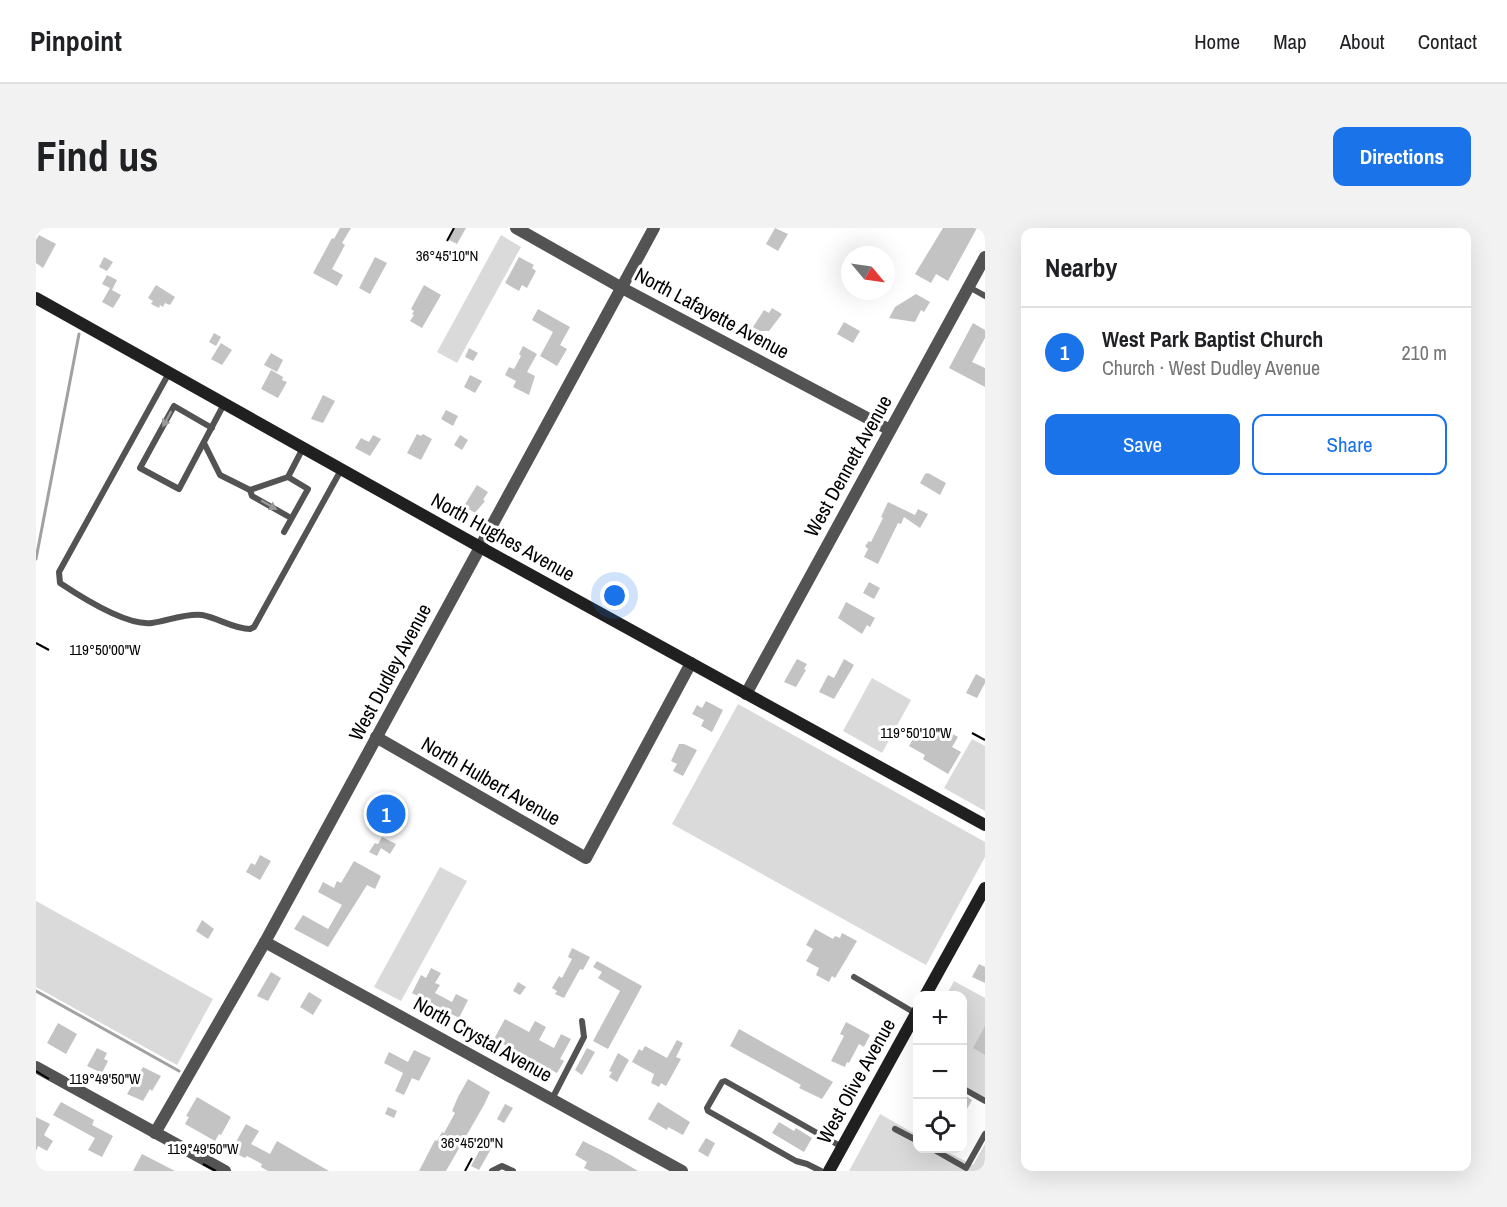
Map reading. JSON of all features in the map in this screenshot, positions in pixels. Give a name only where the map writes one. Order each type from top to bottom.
[{"type":"street","name":"North Lafayette Avenue","points":[[516,228],[622,288],[891,430]]},
{"type":"street","name":"West Dudley Avenue","points":[[155,1132],[265,942],[654,228]]},
{"type":"street","name":"West Dennett Avenue","points":[[746,694],[985,257]]},
{"type":"street","name":"North Hughes Avenue","points":[[36,298],[480,547],[985,825]]},
{"type":"street","name":"North Hulbert Avenue","points":[[376,737],[586,858],[691,663]]},
{"type":"street","points":[[928,991],[985,888]]},
{"type":"street","name":"North Crystal Avenue","points":[[265,942],[682,1171]]},
{"type":"street","name":"West Olive Avenue","points":[[829,1171],[913,1018]]},
{"type":"street","points":[[37,1070],[225,1171]]},
{"type":"lane","points":[[969,287],[985,296]]},
{"type":"lane","points":[[169,373],[59,572],[60,584],[126,620],[136,623],[149,624],[200,615],[250,629],[254,627],[341,469]]},
{"type":"lane","points":[[212,428],[174,406],[140,468],[179,489],[212,428],[224,404]]},
{"type":"lane","points":[[204,443],[220,476],[250,490],[288,477],[303,448]]},
{"type":"lane","points":[[284,532],[308,489],[288,477]]},
{"type":"lane","points":[[250,490],[252,496],[291,518]]},
{"type":"lane","points":[[854,977],[913,1010]]},
{"type":"lane","points":[[552,1099],[584,1037],[582,1021]]},
{"type":"lane","points":[[821,1171],[796,1161],[708,1111],[707,1108],[722,1082],[725,1081],[842,1148]]},
{"type":"lane","points":[[967,1090],[985,1101]]},
{"type":"lane","points":[[895,1129],[913,1138]]},
{"type":"lane","points":[[938,1153],[966,1168],[985,1134]]},
{"type":"lane","points":[[492,1171],[502,1166],[513,1171]]},
{"type":"shaded area","points":[[501,235],[521,247],[457,363],[437,352]]},
{"type":"shaded area","points":[[872,678],[911,700],[882,753],[843,731]]},
{"type":"shaded area","points":[[738,704],[985,842],[985,857],[926,965],[672,824]]},
{"type":"shaded area","points":[[972,739],[985,746],[985,811],[944,788]]},
{"type":"shaded area","points":[[440,867],[467,881],[401,1001],[374,987]]},
{"type":"shaded area","points":[[36,901],[213,999],[177,1065],[36,987]]},
{"type":"shaded area","points":[[954,981],[985,998],[985,1098],[967,1088],[967,991],[949,991]]},
{"type":"shaded area","points":[[880,1114],[913,1133],[913,1153],[950,1153],[973,1165],[985,1144],[985,1171],[849,1171]]},
{"type":"building","points":[[340,228],[351,228],[342,243],[345,245],[332,269],[343,275],[337,286],[313,273]]},
{"type":"building","points":[[453,228],[466,228],[457,244],[447,239]]},
{"type":"building","points":[[775,228],[788,234],[778,251],[766,244]]},
{"type":"building","points":[[943,228],[977,228],[948,281],[936,274],[931,283],[915,274]]},
{"type":"building","points":[[39,235],[56,244],[43,268],[36,263],[36,240]]},
{"type":"building","points":[[104,257],[113,262],[107,271],[99,267]]},
{"type":"building","points":[[375,257],[387,263],[370,294],[359,288]]},
{"type":"building","points":[[519,257],[534,265],[532,268],[536,271],[527,288],[522,285],[519,291],[505,283]]},
{"type":"building","points":[[107,275],[117,280],[112,290],[121,295],[113,308],[102,302],[110,288],[102,284]]},
{"type":"building","points":[[156,285],[175,297],[170,305],[165,303],[159,308],[151,304],[153,301],[148,298]]},
{"type":"building","points":[[424,285],[441,295],[422,328],[410,321],[414,315],[411,309]]},
{"type":"building","points":[[916,294],[930,302],[924,312],[921,310],[915,322],[889,318],[895,307]]},
{"type":"building","points":[[772,308],[782,314],[769,331],[760,331],[753,327],[764,310],[769,313]]},
{"type":"building","points":[[538,309],[570,327],[560,345],[567,349],[557,366],[540,356],[553,332],[532,320]]},
{"type":"building","points":[[844,322],[860,331],[853,343],[837,334]]},
{"type":"building","points":[[973,323],[985,330],[985,338],[972,362],[985,368],[985,387],[949,368]]},
{"type":"building","points":[[214,333],[221,337],[216,346],[209,342]]},
{"type":"building","points":[[221,343],[232,350],[222,365],[211,359]]},
{"type":"building","points":[[523,346],[537,354],[527,372],[535,376],[529,395],[513,387],[516,381],[505,375],[509,367],[514,369]]},
{"type":"building","points":[[469,348],[478,353],[473,361],[465,357]]},
{"type":"building","points":[[271,353],[283,360],[277,372],[264,365]]},
{"type":"building","points":[[271,370],[287,382],[278,398],[261,389]]},
{"type":"building","points":[[470,375],[482,381],[475,393],[464,387]]},
{"type":"building","points":[[323,395],[335,401],[323,423],[311,419]]},
{"type":"building","points":[[446,410],[458,416],[453,426],[441,419]]},
{"type":"building","points":[[417,434],[421,436],[423,434],[432,439],[421,460],[407,453]]},
{"type":"building","points":[[373,435],[381,439],[370,456],[355,448],[361,438],[369,442]]},
{"type":"building","points":[[460,435],[468,440],[462,450],[454,445]]},
{"type":"building","points":[[928,473],[946,483],[940,495],[920,483]]},
{"type":"building","points":[[477,485],[488,492],[483,500],[485,501],[475,513],[464,506]]},
{"type":"building","points":[[888,502],[915,515],[918,509],[928,514],[920,528],[904,517],[901,524],[898,523],[878,564],[864,557],[868,549],[865,546],[869,541],[871,542]]},
{"type":"building","points":[[869,582],[880,588],[874,599],[863,593]]},
{"type":"building","points":[[846,602],[875,618],[862,634],[838,618]]},
{"type":"building","points":[[797,659],[807,664],[796,687],[784,682]]},
{"type":"building","points":[[844,659],[854,665],[834,699],[819,692],[828,675],[834,678]]},
{"type":"building","points":[[976,674],[985,679],[977,698],[966,693]]},
{"type":"building","points":[[706,701],[723,710],[712,732],[701,726],[704,720],[692,714],[697,705],[702,708]]},
{"type":"building","points":[[921,725],[947,740],[951,733],[958,737],[952,747],[961,752],[948,774],[923,759],[925,755],[909,746]]},
{"type":"building","points":[[679,744],[697,750],[683,776],[673,771],[677,764],[671,761]]},
{"type":"building","points":[[382,837],[396,844],[390,854],[381,848],[377,856],[369,852],[375,843],[378,844]]},
{"type":"building","points":[[260,855],[271,861],[260,880],[246,872],[251,863],[255,865]]},
{"type":"building","points":[[354,861],[381,876],[375,889],[367,885],[328,947],[294,929],[303,915],[328,929],[342,905],[318,892],[323,882],[334,888],[337,881],[341,883]]},
{"type":"building","points":[[202,920],[214,929],[208,939],[196,931]]},
{"type":"building","points":[[815,929],[833,939],[835,936],[840,938],[842,933],[857,941],[835,978],[832,976],[829,982],[816,975],[819,968],[806,961],[813,949],[806,945]]},
{"type":"building","points":[[572,948],[590,957],[583,970],[580,969],[564,998],[555,994],[557,991],[552,988],[559,976],[562,978],[572,959],[568,957]]},
{"type":"building","points":[[597,961],[642,986],[608,1049],[593,1041],[620,991],[598,978],[602,972],[593,967]]},
{"type":"building","points":[[979,964],[985,967],[985,983],[972,977]]},
{"type":"building","points":[[431,968],[441,973],[435,983],[440,985],[435,993],[452,1002],[456,994],[468,1000],[459,1018],[412,993],[421,975],[426,978]]},
{"type":"building","points":[[271,972],[281,978],[268,1001],[257,996]]},
{"type":"building","points":[[518,982],[526,987],[520,995],[513,991]]},
{"type":"building","points":[[309,992],[322,1000],[313,1015],[300,1007]]},
{"type":"building","points":[[505,1019],[529,1032],[535,1021],[546,1027],[539,1040],[554,1048],[561,1034],[571,1039],[560,1059],[564,1061],[557,1073],[494,1039]]},
{"type":"building","points":[[846,1022],[870,1035],[864,1047],[859,1044],[845,1067],[831,1061],[844,1036],[840,1034]]},
{"type":"building","points":[[58,1023],[77,1034],[66,1054],[47,1043]]},
{"type":"building","points":[[985,1026],[985,1055],[973,1048]]},
{"type":"building","points":[[739,1029],[833,1082],[822,1099],[799,1088],[801,1085],[730,1046]]},
{"type":"building","points":[[677,1040],[683,1043],[676,1057],[681,1059],[666,1086],[661,1083],[659,1087],[651,1083],[654,1074],[632,1062],[639,1049],[642,1051],[645,1046],[667,1058]]},
{"type":"building","points":[[97,1048],[107,1053],[104,1059],[108,1061],[102,1073],[87,1066]]},
{"type":"building","points":[[587,1048],[595,1052],[582,1075],[575,1070]]},
{"type":"building","points":[[414,1050],[431,1058],[419,1081],[412,1078],[404,1095],[395,1091],[403,1073],[384,1063],[389,1052],[408,1062]]},
{"type":"building","points":[[618,1053],[629,1060],[617,1082],[609,1077],[612,1072],[609,1071]]},
{"type":"building","points":[[143,1067],[161,1076],[143,1101],[127,1094]]},
{"type":"building","points":[[468,1079],[490,1092],[484,1105],[446,1171],[419,1171],[435,1140],[437,1141],[442,1132],[444,1133],[455,1113],[452,1111]]},
{"type":"building","points":[[197,1097],[231,1117],[215,1141],[185,1124],[189,1117],[186,1116]]},
{"type":"building","points":[[967,1097],[972,1100],[967,1109]]},
{"type":"building","points":[[61,1102],[94,1120],[92,1125],[113,1136],[102,1157],[88,1150],[95,1138],[53,1115]]},
{"type":"building","points":[[658,1102],[690,1122],[683,1135],[668,1127],[667,1130],[648,1119]]},
{"type":"building","points":[[505,1104],[513,1108],[504,1123],[497,1119]]},
{"type":"building","points":[[388,1107],[397,1111],[394,1118],[385,1114]]},
{"type":"building","points":[[36,1117],[50,1124],[44,1135],[53,1141],[47,1151],[38,1146],[36,1151]]},
{"type":"building","points":[[779,1122],[794,1131],[796,1128],[812,1138],[804,1152],[772,1133]]},
{"type":"building","points":[[246,1124],[259,1131],[251,1144],[270,1154],[277,1141],[329,1171],[268,1171],[261,1167],[262,1164],[231,1151]]},
{"type":"building","points":[[706,1138],[715,1143],[708,1157],[698,1151]]},
{"type":"building","points":[[583,1141],[638,1171],[590,1171],[584,1168],[587,1162],[575,1155]]},
{"type":"building","points":[[483,1144],[491,1149],[479,1170],[471,1166]]},
{"type":"building","points":[[142,1154],[175,1171],[133,1171]]},
{"type":"waterway","points":[[36,559],[79,334]]},
{"type":"waterway","points":[[36,991],[179,1071]]},
{"type":"place","name":"West Park Baptist Church","points":[[386,814]]}]
